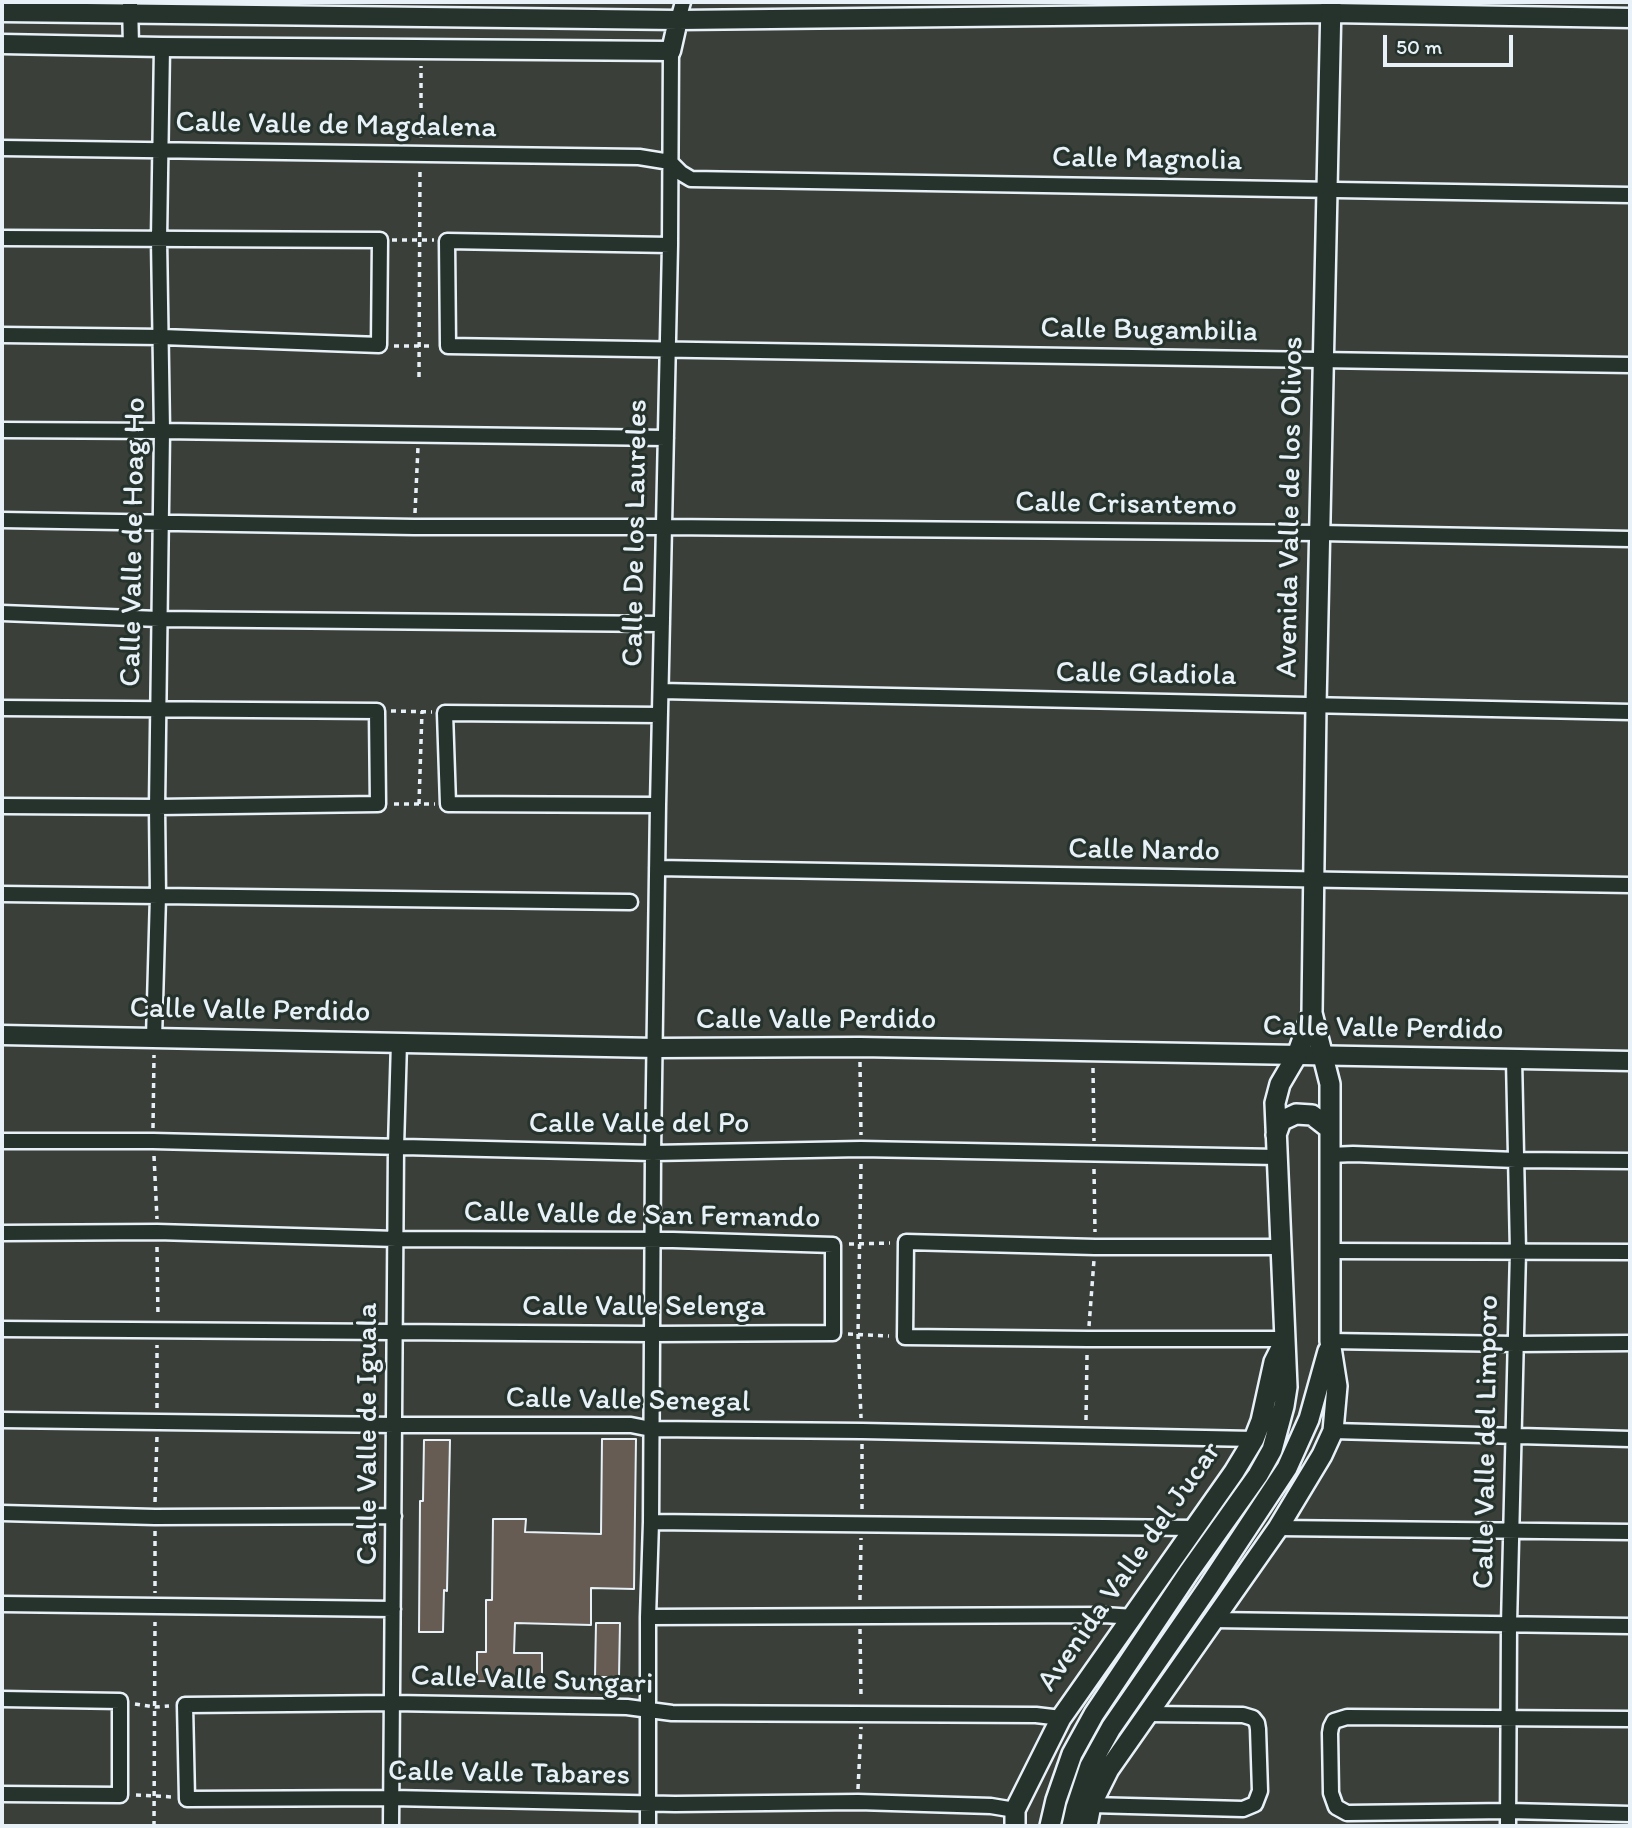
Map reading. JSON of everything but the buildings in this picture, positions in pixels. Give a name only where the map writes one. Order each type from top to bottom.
[{"type":"main road","name":"Avenida Valle de los Olivos","points":[[1322,1055],[1312,1013],[1313,880],[1331,7]]},
{"type":"main road","name":"Avenida Valle de los Olivos","points":[[1297,1055],[1312,1013]]},
{"type":"main road","name":"Avenida Valle del Jucar","points":[[1050,1826],[1072,1754],[1094,1714],[1258,1475],[1272,1450],[1287,1387],[1275,1103],[1280,1084],[1297,1055]]},
{"type":"main road","points":[[1087,1826],[1091,1805],[1109,1769],[1278,1528],[1322,1455],[1333,1431],[1337,1386],[1330,1341],[1330,1084],[1322,1055]]},
{"type":"main road","points":[[1276,1135],[1281,1121],[1296,1114],[1312,1115],[1330,1129]]},
{"type":"main road","name":"Avenida Valle del Jucar","points":[[1015,1818],[1061,1718],[1134,1617],[1254,1439],[1261,1421],[1274,1362],[1286,1339]]},
{"type":"main road","points":[[1072,1826],[1090,1766],[1111,1728],[1287,1468],[1309,1419],[1330,1341]]},
{"type":"street","points":[[678,20],[683,2]]},
{"type":"street","points":[[2,12],[130,8],[678,20],[1331,7],[1630,18]]},
{"type":"street","points":[[130,8],[131,46]]},
{"type":"street","name":"Calle De los Laureles","points":[[648,1826],[658,805],[670,245],[671,51],[678,20]]},
{"type":"street","points":[[2,44],[671,51]]},
{"type":"street","name":"Calle Valle de Hoag Ho","points":[[154,1038],[158,896],[162,430],[159,239],[162,47]]},
{"type":"street","name":"Calle Valle de Magdalena","points":[[2,148],[639,157],[670,162]]},
{"type":"street","name":"Calle Magnolia","points":[[670,162],[691,179],[1630,195]]},
{"type":"street","points":[[2,238],[380,240],[379,345],[162,337],[2,335]]},
{"type":"street","points":[[448,346],[447,241],[670,245]]},
{"type":"street","name":"Calle Bugambilia","points":[[448,346],[1630,365]]},
{"type":"street","points":[[2,430],[666,438]]},
{"type":"street","name":"Calle Crisantemo","points":[[2,520],[414,527],[1320,533],[1630,539]]},
{"type":"street","points":[[2,613],[159,619],[662,624]]},
{"type":"street","name":"Calle Gladiola","points":[[661,691],[1630,712]]},
{"type":"street","points":[[2,708],[377,711],[378,804],[2,806]]},
{"type":"street","points":[[658,805],[448,804],[445,713],[660,715]]},
{"type":"street","name":"Calle Nardo","points":[[657,868],[1630,885]]},
{"type":"street","points":[[2,894],[630,902]]},
{"type":"street","name":"Calle Valle Perdido","points":[[2,1035],[656,1048],[860,1047],[1630,1061]]},
{"type":"street","name":"Calle Valle de Iguala","points":[[391,1826],[399,1042]]},
{"type":"street","name":"Calle Valle del Limporo","points":[[1508,1826],[1509,1625],[1518,1251],[1514,1059]]},
{"type":"street","name":"Calle Valle del Po","points":[[2,1140],[653,1153],[861,1149],[1277,1157]]},
{"type":"street","points":[[1330,1155],[1630,1161]]},
{"type":"street","name":"Calle Valle de San Fernando","points":[[2,1233],[157,1232],[396,1239],[833,1245]]},
{"type":"street","points":[[1281,1247],[1095,1247],[906,1242],[905,1337],[1286,1339]]},
{"type":"street","points":[[832,1333],[833,1245]]},
{"type":"street","points":[[1330,1251],[1630,1252]]},
{"type":"street","name":"Calle Valle Selenga","points":[[2,1329],[832,1333]]},
{"type":"street","points":[[1330,1341],[1630,1343]]},
{"type":"street","name":"Calle Valle Senegal","points":[[2,1420],[631,1425],[651,1429],[1254,1439]]},
{"type":"street","points":[[1333,1431],[1630,1439]]},
{"type":"street","points":[[2,1513],[155,1517],[394,1516]]},
{"type":"street","points":[[651,1522],[1194,1528]]},
{"type":"street","points":[[1278,1528],[1630,1532]]},
{"type":"street","points":[[2,1604],[393,1609]]},
{"type":"street","points":[[648,1617],[1134,1617]]},
{"type":"street","points":[[1213,1620],[1630,1626]]},
{"type":"street","points":[[2,1699],[120,1701],[120,1795],[2,1794]]},
{"type":"street","name":"Calle Valle Sungari","points":[[185,1705],[393,1703],[627,1707],[672,1713],[1036,1715],[1061,1718]]},
{"type":"street","points":[[185,1705],[187,1798]]},
{"type":"street","points":[[1091,1805],[1242,1809],[1255,1804],[1260,1791],[1258,1729],[1253,1718],[1242,1715],[1148,1714]]},
{"type":"street","points":[[1630,1720],[1348,1717],[1334,1721],[1330,1734],[1332,1793],[1336,1807],[1347,1813],[1509,1811],[1630,1814]]},
{"type":"street","name":"Calle Valle Tabares","points":[[187,1798],[391,1798],[648,1803],[858,1802],[991,1806],[1015,1818]]},
{"type":"path","points":[[419,377],[421,49]]},
{"type":"path","points":[[380,240],[447,241]]},
{"type":"path","points":[[379,345],[448,346]]},
{"type":"path","points":[[414,527],[418,435]]},
{"type":"path","points":[[377,711],[445,713]]},
{"type":"path","points":[[419,804],[422,711]]},
{"type":"path","points":[[378,804],[448,804]]},
{"type":"path","name":"Calle Valle de San Fernando","points":[[833,1245],[906,1242]]},
{"type":"path","points":[[832,1333],[905,1337]]},
{"type":"path","points":[[120,1701],[155,1707],[185,1705]]},
{"type":"path","points":[[120,1795],[187,1798]]}]
